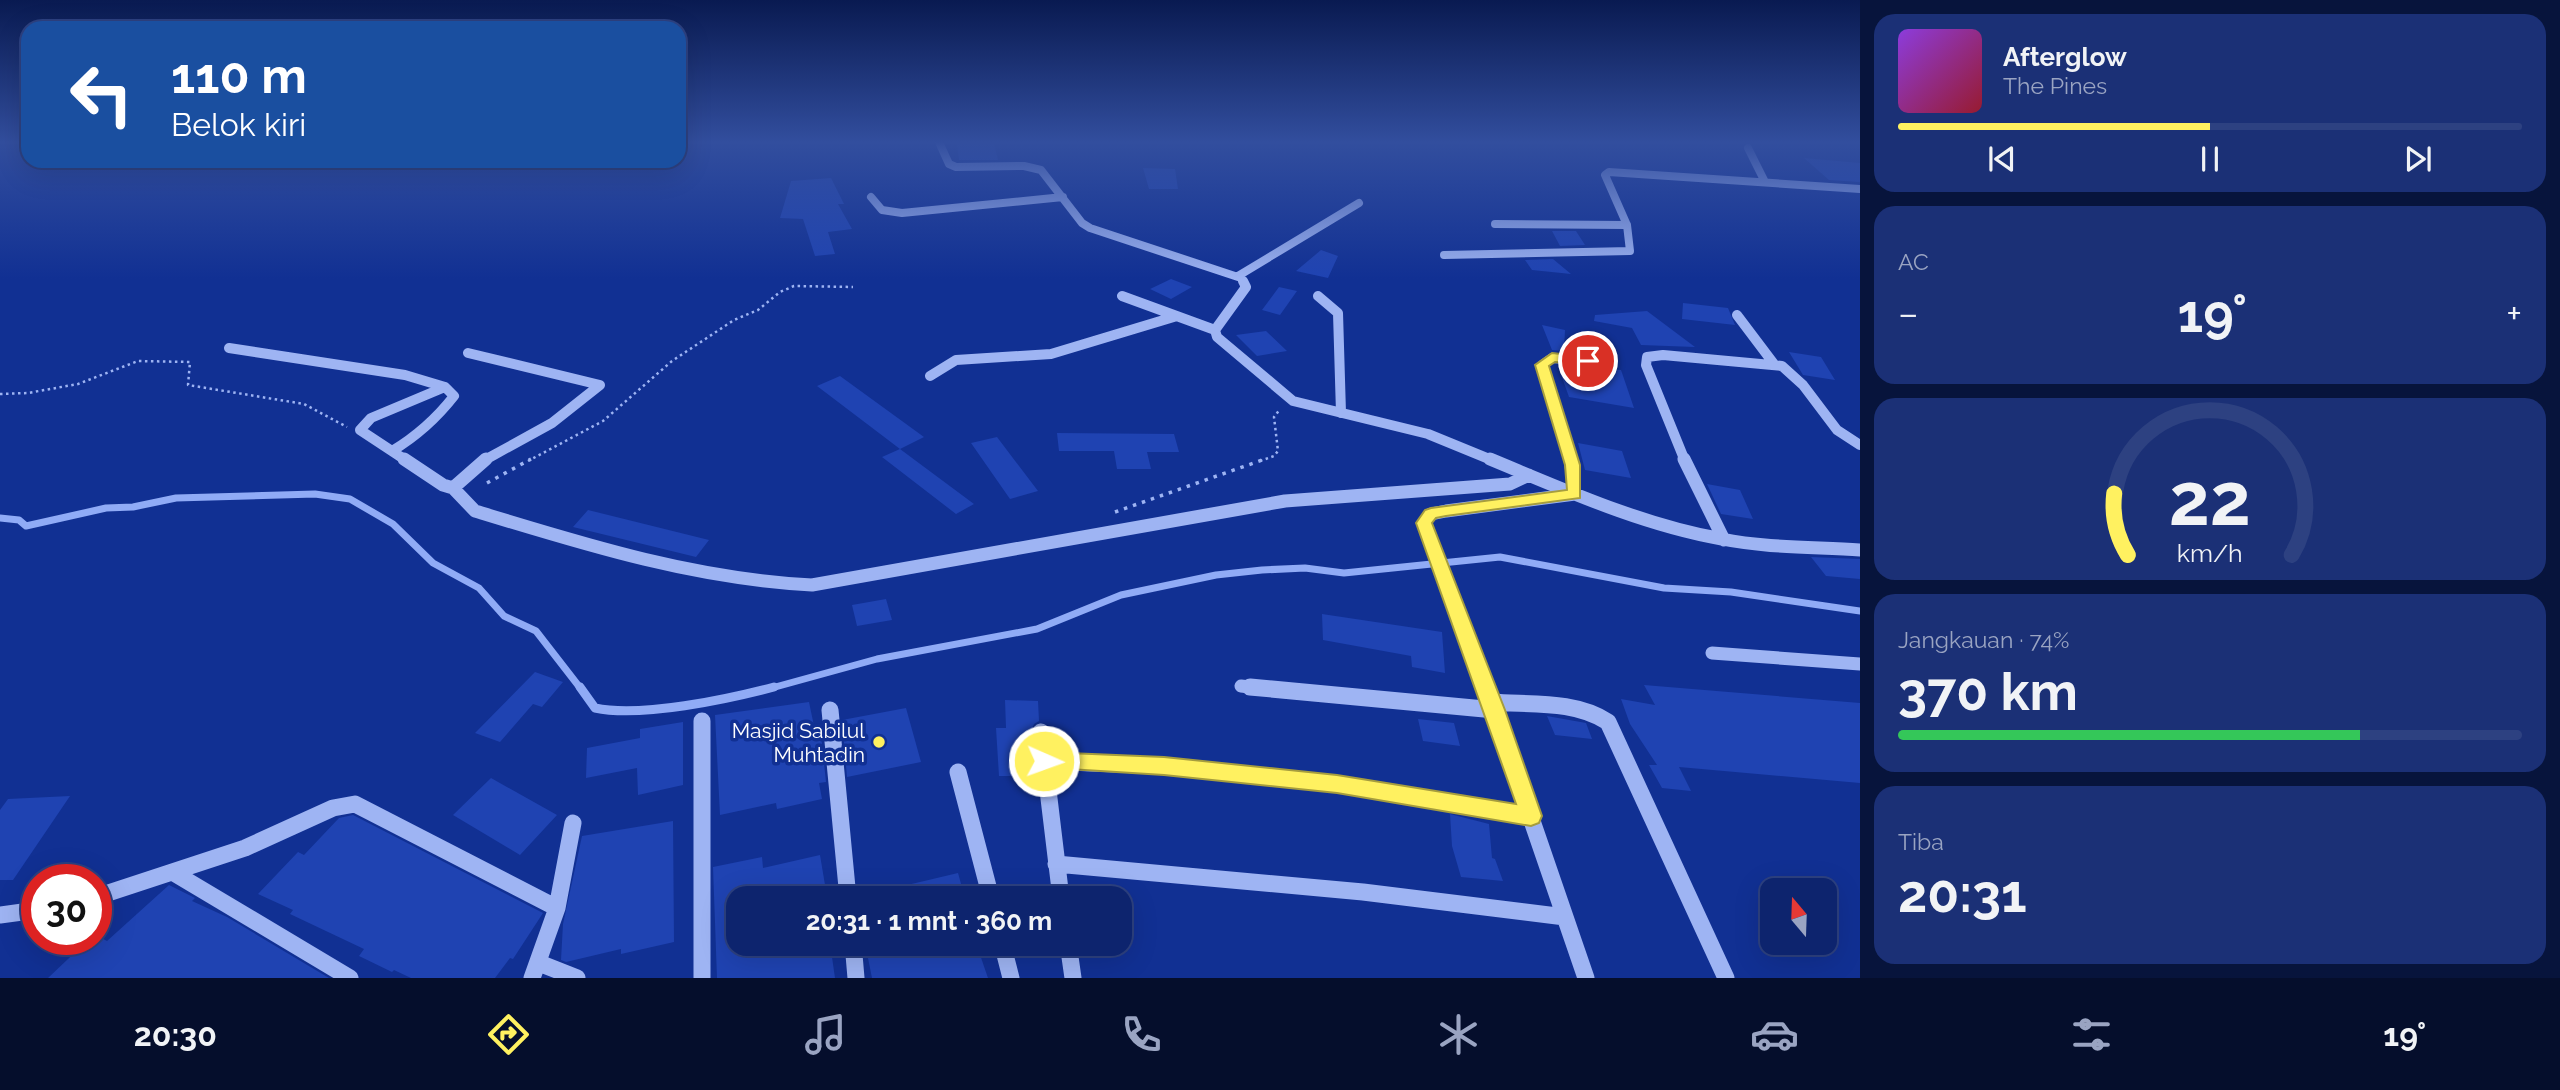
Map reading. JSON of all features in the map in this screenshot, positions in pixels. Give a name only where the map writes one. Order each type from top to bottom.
[{"type":"street","points":[[1055,188],[1082,223],[1090,228],[1238,276],[1246,282],[1246,287],[1215,330]]},
{"type":"street","points":[[1444,255],[1624,253],[1632,248],[1627,225],[1611,188]]},
{"type":"street","points":[[1842,188],[1860,189]]},
{"type":"street","points":[[872,197],[882,210],[902,213],[1063,197]]},
{"type":"street","points":[[1238,276],[1359,203]]},
{"type":"street","points":[[1495,225],[1627,225]]},
{"type":"street","points":[[1122,296],[1215,330],[1220,342],[1293,401],[1398,424],[1575,494],[1675,529],[1724,540],[1860,550]]},
{"type":"street","points":[[1318,296],[1338,313],[1341,413]]},
{"type":"street","points":[[1737,315],[1774,364]]},
{"type":"street","points":[[930,376],[956,359],[1051,354],[1177,316]]},
{"type":"street","points":[[229,348],[405,374],[445,387],[454,396],[446,406],[413,439],[392,451]]},
{"type":"street","points":[[453,488],[462,475],[536,434],[600,385],[468,354]]},
{"type":"street","points":[[1724,540],[1688,469],[1645,359],[1663,355],[1774,364],[1798,377],[1838,434],[1860,445]]},
{"type":"street","points":[[1575,494],[1572,465],[1542,365],[1552,358],[1588,361]]},
{"type":"street","points":[[445,387],[371,418],[360,430],[453,488],[475,511],[684,572],[769,584],[812,585],[1285,501],[1510,484],[1529,475]]},
{"type":"street","points":[[1575,494],[1431,514],[1424,523],[1434,556],[1493,706],[1586,978]]},
{"type":"street","points":[[1712,653],[1860,664]]},
{"type":"street","points":[[1241,686],[1493,706],[1583,710],[1600,715],[1608,722],[1727,978]]},
{"type":"street","points":[[830,710],[847,886]]},
{"type":"street","points":[[702,721],[702,978]]},
{"type":"street","points":[[1041,732],[1059,886]]},
{"type":"street","points":[[1044,761],[1164,766],[1337,784],[1531,816]]},
{"type":"street","points":[[958,772],[987,886]]},
{"type":"street","points":[[112,892],[245,848],[333,808],[355,804],[557,908]]},
{"type":"street","points":[[573,823],[557,908],[536,971],[577,978]]},
{"type":"street","points":[[1056,864],[1363,892],[1565,917]]},
{"type":"street","points":[[174,873],[350,978]]},
{"type":"street","points":[[0,915],[21,912]]},
{"type":"street","points":[[854,956],[856,978]]},
{"type":"street","points":[[1005,956],[1011,978]]},
{"type":"street","points":[[1070,956],[1073,978]]},
{"type":"path","points":[[482,485],[603,421],[673,362],[734,320],[758,310],[780,292],[794,286],[853,287]]},
{"type":"path","points":[[0,394],[28,393],[78,383],[138,361],[190,362],[188,384],[218,392],[304,404],[350,429]]},
{"type":"path","points":[[1112,512],[1274,456],[1278,451],[1273,418],[1285,404],[1293,401]]},
{"type":"building","points":[[789,188],[836,188],[844,204],[838,204],[852,229],[828,232],[835,254],[815,256],[803,219],[780,218]]},
{"type":"building","points":[[1149,188],[1178,189],[1149,189]]},
{"type":"building","points":[[1552,231],[1576,231],[1585,245],[1560,246]]},
{"type":"building","points":[[1321,250],[1338,256],[1328,278],[1296,271]]},
{"type":"building","points":[[1553,259],[1571,274],[1532,270],[1525,260]]},
{"type":"building","points":[[1171,279],[1192,287],[1171,299],[1150,289]]},
{"type":"building","points":[[1279,287],[1297,291],[1280,315],[1262,310]]},
{"type":"building","points":[[1683,303],[1728,308],[1735,325],[1682,319]]},
{"type":"building","points":[[1647,311],[1695,347],[1641,345],[1632,328],[1594,321],[1595,315]]},
{"type":"building","points":[[1542,325],[1565,330],[1564,351],[1552,350]]},
{"type":"building","points":[[1266,331],[1287,351],[1257,356],[1236,335]]},
{"type":"building","points":[[1789,352],[1821,357],[1835,380],[1803,375]]},
{"type":"building","points":[[1558,366],[1621,370],[1634,408],[1569,397]]},
{"type":"building","points":[[840,376],[924,437],[900,449],[817,386]]},
{"type":"building","points":[[1057,433],[1174,434],[1179,452],[1147,452],[1151,469],[1117,469],[1114,451],[1059,451]]},
{"type":"building","points":[[997,437],[1038,491],[1010,499],[971,443]]},
{"type":"building","points":[[1578,443],[1622,451],[1631,478],[1585,470]]},
{"type":"building","points":[[900,449],[974,504],[956,514],[882,457]]},
{"type":"building","points":[[1707,484],[1740,490],[1753,519],[1721,514]]},
{"type":"building","points":[[588,510],[709,540],[696,557],[573,527]]},
{"type":"building","points":[[1811,557],[1860,559],[1860,579],[1826,576]]},
{"type":"building","points":[[886,599],[892,620],[857,626],[852,605]]},
{"type":"building","points":[[1322,614],[1442,632],[1445,673],[1412,667],[1411,656],[1323,640]]},
{"type":"building","points":[[535,672],[563,682],[542,707],[533,704],[500,742],[475,733]]},
{"type":"building","points":[[1644,685],[1860,703],[1860,783],[1679,767],[1691,791],[1662,788],[1649,765],[1657,765],[1630,724],[1621,699],[1655,705]]},
{"type":"building","points":[[1005,700],[1038,701],[1039,721],[1034,724],[1030,733],[1035,776],[999,776],[996,728],[1006,728]]},
{"type":"building","points":[[809,702],[814,726],[820,725],[826,782],[819,783],[822,799],[777,809],[776,803],[720,815],[715,715]]},
{"type":"building","name":"Masjid Sabilul Muhtadin","points":[[906,708],[921,762],[847,777],[842,720]]},
{"type":"building","points":[[1547,716],[1586,723],[1592,739],[1555,735]]},
{"type":"building","points":[[1418,719],[1454,723],[1460,746],[1423,741]]},
{"type":"building","points":[[683,722],[683,785],[638,795],[637,768],[586,778],[587,748],[640,738],[640,729]]},
{"type":"building","points":[[491,778],[557,815],[520,855],[453,815]]},
{"type":"building","points":[[70,796],[24,864],[21,864],[13,880],[0,880],[0,810],[8,799]]},
{"type":"building","points":[[1450,814],[1489,824],[1492,858],[1495,859],[1503,881],[1461,877],[1452,846]]},
{"type":"building","points":[[353,815],[543,913],[513,959],[510,958],[495,978],[411,978],[394,970],[392,972],[359,956],[364,949],[290,914],[293,910],[258,894],[298,852],[304,855],[339,818]]},
{"type":"building","points":[[673,821],[674,942],[621,954],[621,949],[566,962],[561,960],[563,924],[582,836]]},
{"type":"building","points":[[820,855],[825,886],[726,886],[726,956],[832,956],[835,978],[717,978],[713,867],[762,857],[763,868]]},
{"type":"building","points":[[958,873],[962,886],[903,886]]},
{"type":"building","points":[[169,885],[195,898],[192,901],[227,917],[329,978],[48,978],[72,955],[112,955],[112,936]]},
{"type":"building","points":[[868,956],[980,956],[988,978],[872,978]]},
{"type":"waterway","points":[[0,518],[19,520],[26,526],[106,508],[133,507],[176,498],[315,494],[350,499],[393,524],[433,563],[479,588],[504,616],[536,631],[581,689]]},
{"type":"waterway","points":[[768,689],[877,659],[1037,629],[1121,595],[1216,575],[1262,570],[1305,568],[1344,573],[1500,557],[1664,588],[1731,592],[1860,611]]},
{"type":"waterway","points":[[580,687],[595,708],[636,711],[709,702],[774,687]]},
{"type":"place","name":"Masjid Sabilul Muhtadin","points":[[879,742]]},
{"type":"route","points":[[1044,761],[1164,766],[1337,784],[1531,816],[1495,710],[1466,631],[1443,579],[1424,523],[1431,514],[1446,510],[1575,494],[1572,465],[1542,365],[1552,358],[1588,361]]}]
